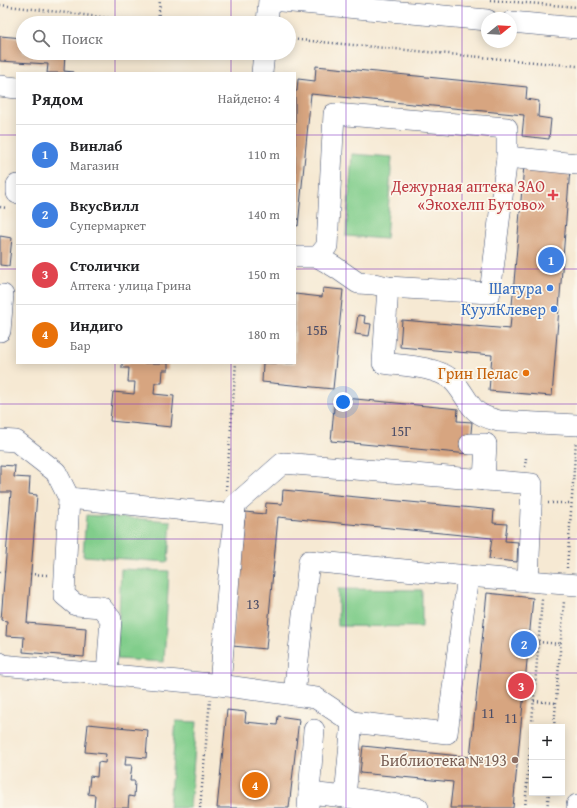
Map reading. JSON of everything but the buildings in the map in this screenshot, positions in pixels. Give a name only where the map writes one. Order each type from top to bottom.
[{"type":"street","points":[[268,16],[270,0],[481,19]]},
{"type":"street","points":[[517,23],[577,28]]},
{"type":"street","points":[[262,72],[263,60]]},
{"type":"street","points":[[0,86],[16,88]]},
{"type":"street","points":[[296,257],[318,257],[335,266],[358,283],[388,287],[490,293],[507,157],[506,128],[334,114],[327,246],[318,257]]},
{"type":"street","points":[[507,157],[577,164]]},
{"type":"street","points":[[388,287],[383,363],[430,369],[451,379],[474,409],[491,419],[499,421],[577,425]]},
{"type":"street","points":[[0,295],[3,295],[0,332]]},
{"type":"street","points":[[0,440],[16,441],[56,472],[69,498],[64,595],[76,605],[101,607],[111,619],[107,674]]},
{"type":"street","points":[[470,444],[486,444],[484,480]]},
{"type":"street","points":[[220,685],[235,505],[283,463],[532,484],[531,502],[536,582]]},
{"type":"street","points":[[69,498],[235,515]]},
{"type":"street","points":[[294,695],[309,561],[577,585]]},
{"type":"street","points":[[0,663],[1,665],[220,685],[316,698],[352,722],[446,733],[468,576]]},
{"type":"street","points":[[345,797],[352,722]]},
{"type":"street","points":[[314,730],[309,801],[345,797],[418,808]]},
{"type":"path","points":[[159,16],[160,0]]},
{"type":"path","points":[[490,0],[577,6]]},
{"type":"path","points":[[0,5],[92,16]]},
{"type":"path","points":[[296,40],[577,66]]},
{"type":"path","points":[[531,502],[572,503]]},
{"type":"path","points":[[0,572],[5,572]]},
{"type":"path","points":[[530,760],[538,642],[536,582]]},
{"type":"path","points":[[538,642],[561,644]]},
{"type":"path","points":[[534,701],[556,703]]},
{"type":"path","points":[[525,808],[529,772]]},
{"type":"path","points":[[547,808],[548,796]]},
{"type":"green space","points":[[352,154],[392,157],[386,239],[346,236]]},
{"type":"green space","points":[[86,515],[171,521],[168,562],[83,556]]},
{"type":"green space","points":[[121,569],[169,571],[164,662],[117,659]]},
{"type":"green space","points":[[338,589],[422,590],[422,627],[338,626]]},
{"type":"green space","points":[[176,721],[197,722],[190,808],[169,808]]},
{"type":"place","name":"Дежурная аптека ЗАО «Экохелп Бутово»","points":[[553,195]]},
{"type":"place","name":"Винлаб","points":[[551,260]]},
{"type":"place","name":"Шатура","points":[[550,288]]},
{"type":"place","name":"КуулКлевер","points":[[554,309]]},
{"type":"place","name":"Грин Пелас","points":[[526,373]]},
{"type":"place","name":"ВкусВилл","points":[[524,644]]},
{"type":"place","name":"Столички","points":[[521,686]]},
{"type":"place","name":"Библиотека №193","points":[[515,760]]},
{"type":"place","name":"Индиго","points":[[255,785]]}]
